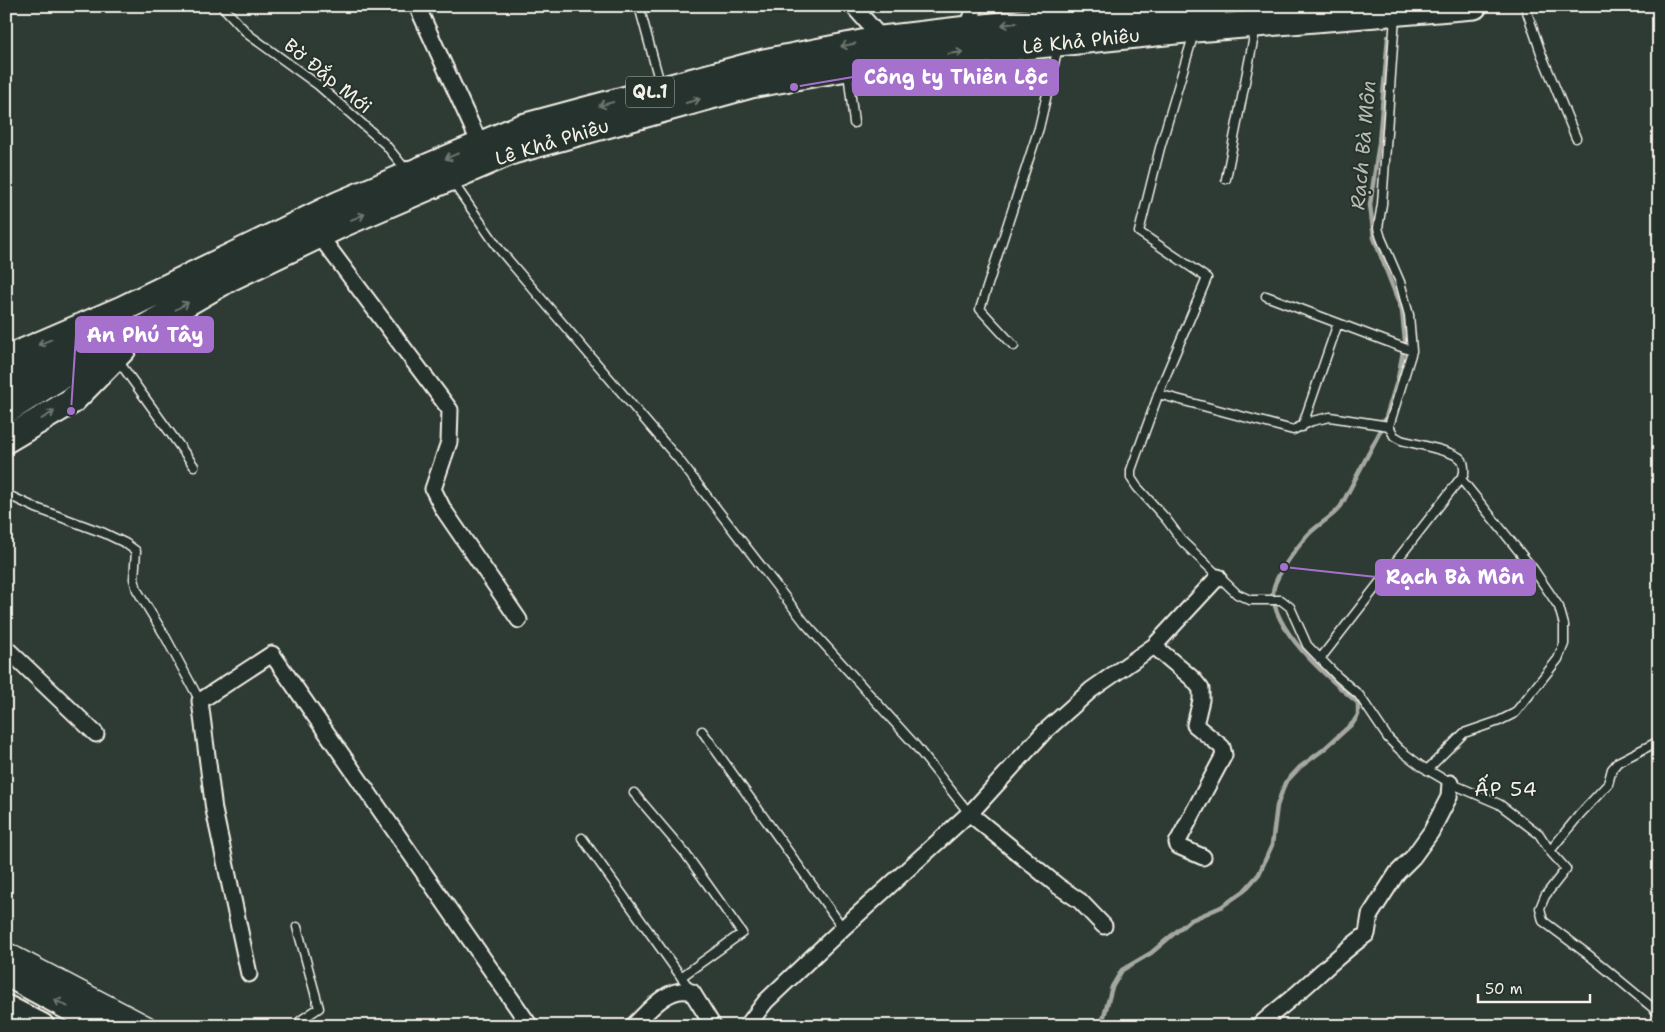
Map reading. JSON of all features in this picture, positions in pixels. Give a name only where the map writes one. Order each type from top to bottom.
[{"type":"highway","name":"Lê Khả Phiêu","points":[[8,354],[122,309],[339,204],[522,127],[764,62],[882,39],[972,18],[1044,20],[1215,6]]},
{"type":"highway","name":"Lê Khả Phiêu","points":[[60,365],[140,330],[230,278],[319,235],[513,151],[751,85],[892,60],[1195,29],[1474,6]]},
{"type":"highway","name":"Lê Khả Phiêu","points":[[60,365],[122,309]]},
{"type":"highway","name":"Lê Khả Phiêu","points":[[6,440],[72,401],[140,330]]},
{"type":"highway","name":"QL.1","points":[[6,388],[60,365]]},
{"type":"highway","name":"QL.1","points":[[6,411],[60,365]]},
{"type":"highway","points":[[6,973],[104,1026]]},
{"type":"highway","points":[[6,1008],[39,1025]]},
{"type":"street","points":[[417,6],[480,144]]},
{"type":"street","points":[[853,6],[882,39]]},
{"type":"street","points":[[319,235],[450,410],[449,442],[433,489],[443,510],[519,620]]},
{"type":"street","points":[[747,1026],[766,1001],[970,813],[1044,732],[1091,690],[1154,646],[1218,577]]},
{"type":"street","points":[[1154,646],[1201,688],[1201,700],[1194,725],[1222,747],[1224,755],[1177,843],[1178,846],[1203,857]]},
{"type":"street","points":[[6,648],[96,734]]},
{"type":"street","points":[[249,974],[239,919],[214,810],[200,701],[272,654],[530,1026]]},
{"type":"street","points":[[1262,1026],[1262,1023],[1275,1011],[1348,947],[1367,934],[1370,915],[1397,873],[1414,857],[1431,832],[1449,797],[1450,783]]},
{"type":"street","points":[[970,813],[1058,886],[1080,901],[1104,926]]},
{"type":"street","points":[[6,952],[147,1026]]},
{"type":"street","points":[[633,1026],[663,997],[684,990],[692,992],[713,1026]]},
{"type":"lane","name":"Bờ Đắp Mới","points":[[222,6],[249,35],[318,85],[385,144],[410,174]]},
{"type":"lane","points":[[639,6],[662,89]]},
{"type":"lane","points":[[1525,6],[1540,54],[1576,138]]},
{"type":"lane","points":[[1320,659],[1464,474],[1462,459],[1402,440],[1394,436],[1389,426],[1411,350],[1409,315],[1400,282],[1380,238],[1378,228],[1382,204],[1395,12]]},
{"type":"lane","points":[[1226,179],[1257,24]]},
{"type":"lane","points":[[1195,29],[1160,148],[1139,232],[1207,278],[1158,394],[1131,470],[1130,478],[1166,518],[1183,542],[1237,594],[1250,600],[1281,600],[1290,607],[1307,645],[1359,695],[1388,738],[1400,750],[1427,770],[1450,783],[1498,804],[1539,834],[1550,851],[1566,868],[1545,896],[1540,908],[1543,921],[1659,1013]]},
{"type":"lane","points":[[1014,346],[980,309],[1039,128],[1059,43]]},
{"type":"lane","points":[[848,67],[854,123]]},
{"type":"lane","points":[[450,178],[500,249],[679,460],[805,623],[915,745],[970,813]]},
{"type":"lane","points":[[1266,296],[1411,350]]},
{"type":"lane","points":[[1302,427],[1338,323]]},
{"type":"lane","points":[[116,357],[194,466]]},
{"type":"lane","points":[[1158,394],[1293,430],[1312,421],[1330,417],[1389,426]]},
{"type":"lane","points":[[1427,770],[1464,733],[1500,721],[1514,713],[1558,659],[1564,644],[1564,625],[1559,607],[1534,570],[1461,479]]},
{"type":"lane","points":[[6,494],[36,508],[104,533],[126,543],[136,551],[134,579],[137,590],[165,636],[200,701]]},
{"type":"lane","points":[[702,731],[843,928]]},
{"type":"lane","points":[[1550,851],[1580,814],[1608,784],[1612,769],[1618,762],[1659,742]]},
{"type":"lane","points":[[634,793],[685,853],[742,933],[681,977]]},
{"type":"lane","points":[[582,838],[692,992]]},
{"type":"lane","points":[[297,928],[319,1008],[301,1020],[304,1026]]},
{"type":"waterway","name":"Rạch Bà Môn","points":[[1100,1026],[1112,987],[1122,970],[1151,953],[1189,921],[1221,907],[1244,891],[1259,874],[1272,845],[1277,806],[1285,783],[1300,767],[1323,750],[1353,723],[1358,715],[1358,703],[1319,668],[1293,639],[1282,623],[1273,593],[1277,579],[1297,548],[1310,533],[1333,515],[1341,506],[1384,424],[1398,378],[1405,341],[1402,311],[1374,238],[1370,205],[1379,143],[1388,37]]},
{"type":"place","name":"Công ty Thiên Lộc","points":[[794,87]]},
{"type":"place","name":"An Phú Tây","points":[[71,411]]},
{"type":"place","name":"Rạch Bà Môn","points":[[1284,567]]},
{"type":"district","name":"ẤP 54","points":[[1506,789]]}]
